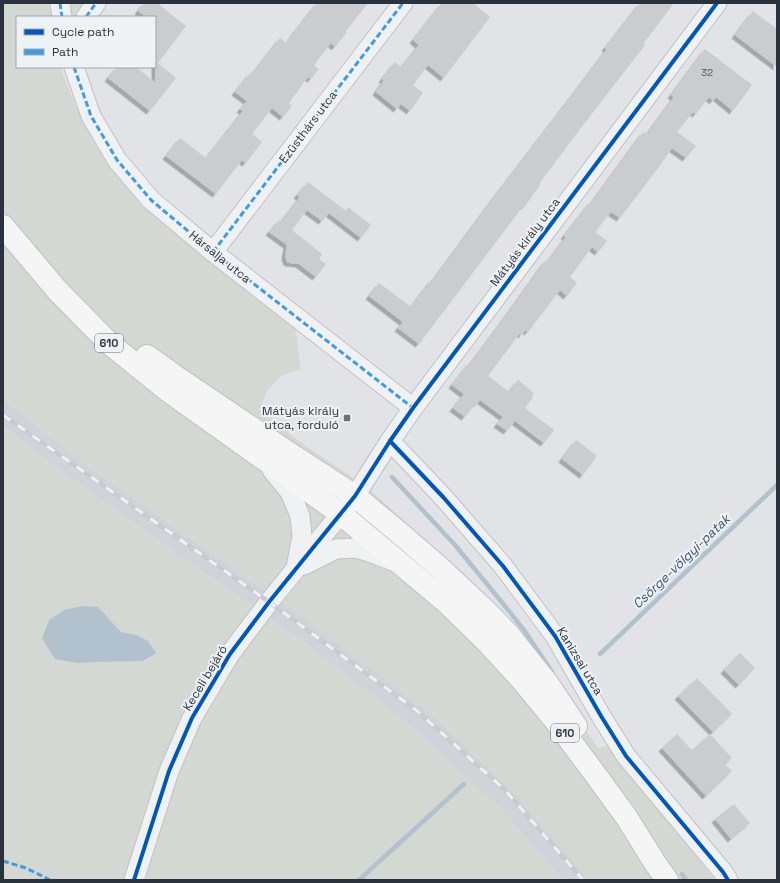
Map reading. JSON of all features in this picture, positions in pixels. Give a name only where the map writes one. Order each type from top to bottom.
[{"type":"main road","name":"610","points":[[3,226],[57,290],[110,344],[167,390],[342,514],[445,601],[489,644],[522,680],[554,719],[598,778],[668,880]]},
{"type":"main road","name":"610","points":[[57,290],[172,374],[279,447],[355,496],[404,536],[494,619],[510,635],[548,684],[588,744],[639,828],[668,880]]},
{"type":"street","points":[[60,3],[62,16]]},
{"type":"street","points":[[87,16],[96,3]]},
{"type":"street","name":"Ezüsthárs utca","points":[[213,252],[403,3]]},
{"type":"street","name":"Mátyás király utca","points":[[342,514],[413,408],[717,3]]},
{"type":"street","name":"Hársalja utca","points":[[74,68],[91,116],[117,160],[151,200],[213,252],[413,408]]},
{"type":"street","name":"Kanizsai utca","points":[[390,441],[444,498],[503,566],[555,636],[626,756],[723,872],[728,880]]},
{"type":"street","points":[[265,460],[290,492],[300,516],[302,536],[296,570]]},
{"type":"street","name":"Keceli bejáró","points":[[134,880],[169,771],[192,718],[230,654],[269,602],[342,514]]},
{"type":"street","points":[[296,570],[336,549],[356,548],[402,564]]},
{"type":"shaded area","points":[[3,3],[102,3],[93,16],[16,16],[16,68],[60,68],[82,121],[109,166],[143,207],[295,327],[301,369],[282,375],[267,391],[259,410],[303,444],[368,488],[421,536],[499,611],[540,661],[598,748],[607,746],[715,880],[589,880],[517,796],[433,715],[307,620],[89,467],[3,399]]},
{"type":"shaded area","points":[[3,399],[89,467],[307,620],[433,715],[517,796],[589,880],[564,880],[498,806],[316,651],[97,497],[25,444],[3,425]]},
{"type":"shaded area","points":[[3,425],[25,444],[97,497],[316,651],[406,721],[498,806],[564,880],[3,880]],"holes":[[[98,607],[121,632],[136,635],[143,661],[77,663],[42,638],[49,620],[64,610]]]},
{"type":"water","points":[[83,606],[98,607],[121,632],[136,635],[148,641],[156,653],[143,661],[77,663],[55,659],[42,638],[49,620],[64,610]]},
{"type":"building","points":[[144,3],[157,3],[186,26],[158,63],[176,78],[150,111],[108,78],[116,68],[137,68],[155,82],[156,16],[145,16],[138,11]]},
{"type":"building","points":[[317,3],[368,3],[335,47],[331,43],[314,65],[319,69],[311,79],[308,77],[289,103],[292,106],[283,117],[272,108],[252,134],[262,142],[246,163],[242,160],[216,194],[166,156],[180,138],[206,158],[243,111],[240,109],[247,101],[235,92],[250,73],[252,74],[280,38],[286,43]]},
{"type":"building","points":[[442,3],[473,3],[490,17],[444,78],[428,65],[413,85],[423,93],[410,111],[401,104],[397,109],[376,92],[384,80],[382,79],[395,62],[401,67],[419,45],[413,40]]},
{"type":"building","points":[[640,3],[674,3],[643,44],[645,45],[539,184],[540,185],[525,206],[524,205],[419,344],[398,328],[403,322],[369,296],[379,283],[411,307],[580,85],[607,49],[605,48]]},
{"type":"building","points":[[753,11],[777,29],[777,67],[735,35]]},
{"type":"building","points":[[705,49],[752,85],[733,111],[716,97],[713,101],[709,97],[696,114],[693,112],[677,132],[696,146],[686,158],[672,148],[620,218],[611,212],[595,232],[607,241],[598,252],[592,247],[570,277],[577,283],[567,296],[560,290],[528,332],[525,330],[522,335],[520,333],[488,376],[509,392],[518,380],[534,393],[532,396],[533,397],[525,408],[554,430],[544,443],[515,421],[507,431],[497,424],[503,417],[480,400],[465,417],[453,408],[464,394],[452,385],[470,362],[471,363],[546,260],[548,261],[566,237],[564,236],[591,201],[592,202],[643,132],[647,134],[674,97],[671,95]]},
{"type":"building","points":[[308,182],[346,211],[348,207],[371,225],[361,238],[329,213],[322,221],[307,210],[292,230],[322,254],[319,259],[326,264],[316,277],[299,264],[287,262],[285,256],[287,245],[269,232],[279,220],[281,222],[300,197],[297,195]]},
{"type":"building","points":[[576,440],[597,456],[583,475],[562,459]]},
{"type":"building","points":[[740,653],[755,668],[739,685],[724,670]]},
{"type":"building","points":[[697,678],[732,714],[713,732],[678,696]]},
{"type":"building","points":[[677,734],[692,750],[710,734],[732,758],[725,764],[732,771],[706,796],[662,748]]},
{"type":"building","points":[[734,804],[750,823],[731,839],[715,819]]},
{"type":"waterway","points":[[392,477],[455,545],[524,630],[552,672]]},
{"type":"waterway","name":"Csörge-völgyi-patak","points":[[600,654],[777,485]]},
{"type":"waterway","name":"Csörge-völgyi-patak","points":[[359,880],[464,784]]},
{"type":"waterway","points":[[682,874],[686,880]]},
{"type":"railway","points":[[3,415],[269,602],[416,710],[505,790],[583,880]]},
{"type":"marked path","points":[[60,3],[62,16]]},
{"type":"marked path","points":[[87,16],[96,3]]},
{"type":"marked path","points":[[213,252],[403,3]]},
{"type":"marked path","points":[[74,68],[91,116],[117,160],[151,200],[213,252],[413,408]]},
{"type":"marked path","points":[[3,861],[26,868],[50,880]]},
{"type":"cycle path","points":[[134,880],[169,771],[192,718],[230,654],[269,602],[355,496],[413,408],[717,3]]},
{"type":"cycle path","points":[[390,441],[444,498],[503,566],[555,636],[626,756],[723,872],[728,880]]},
{"type":"place","name":"Mátyás király utca, forduló","points":[[347,418]]}]
